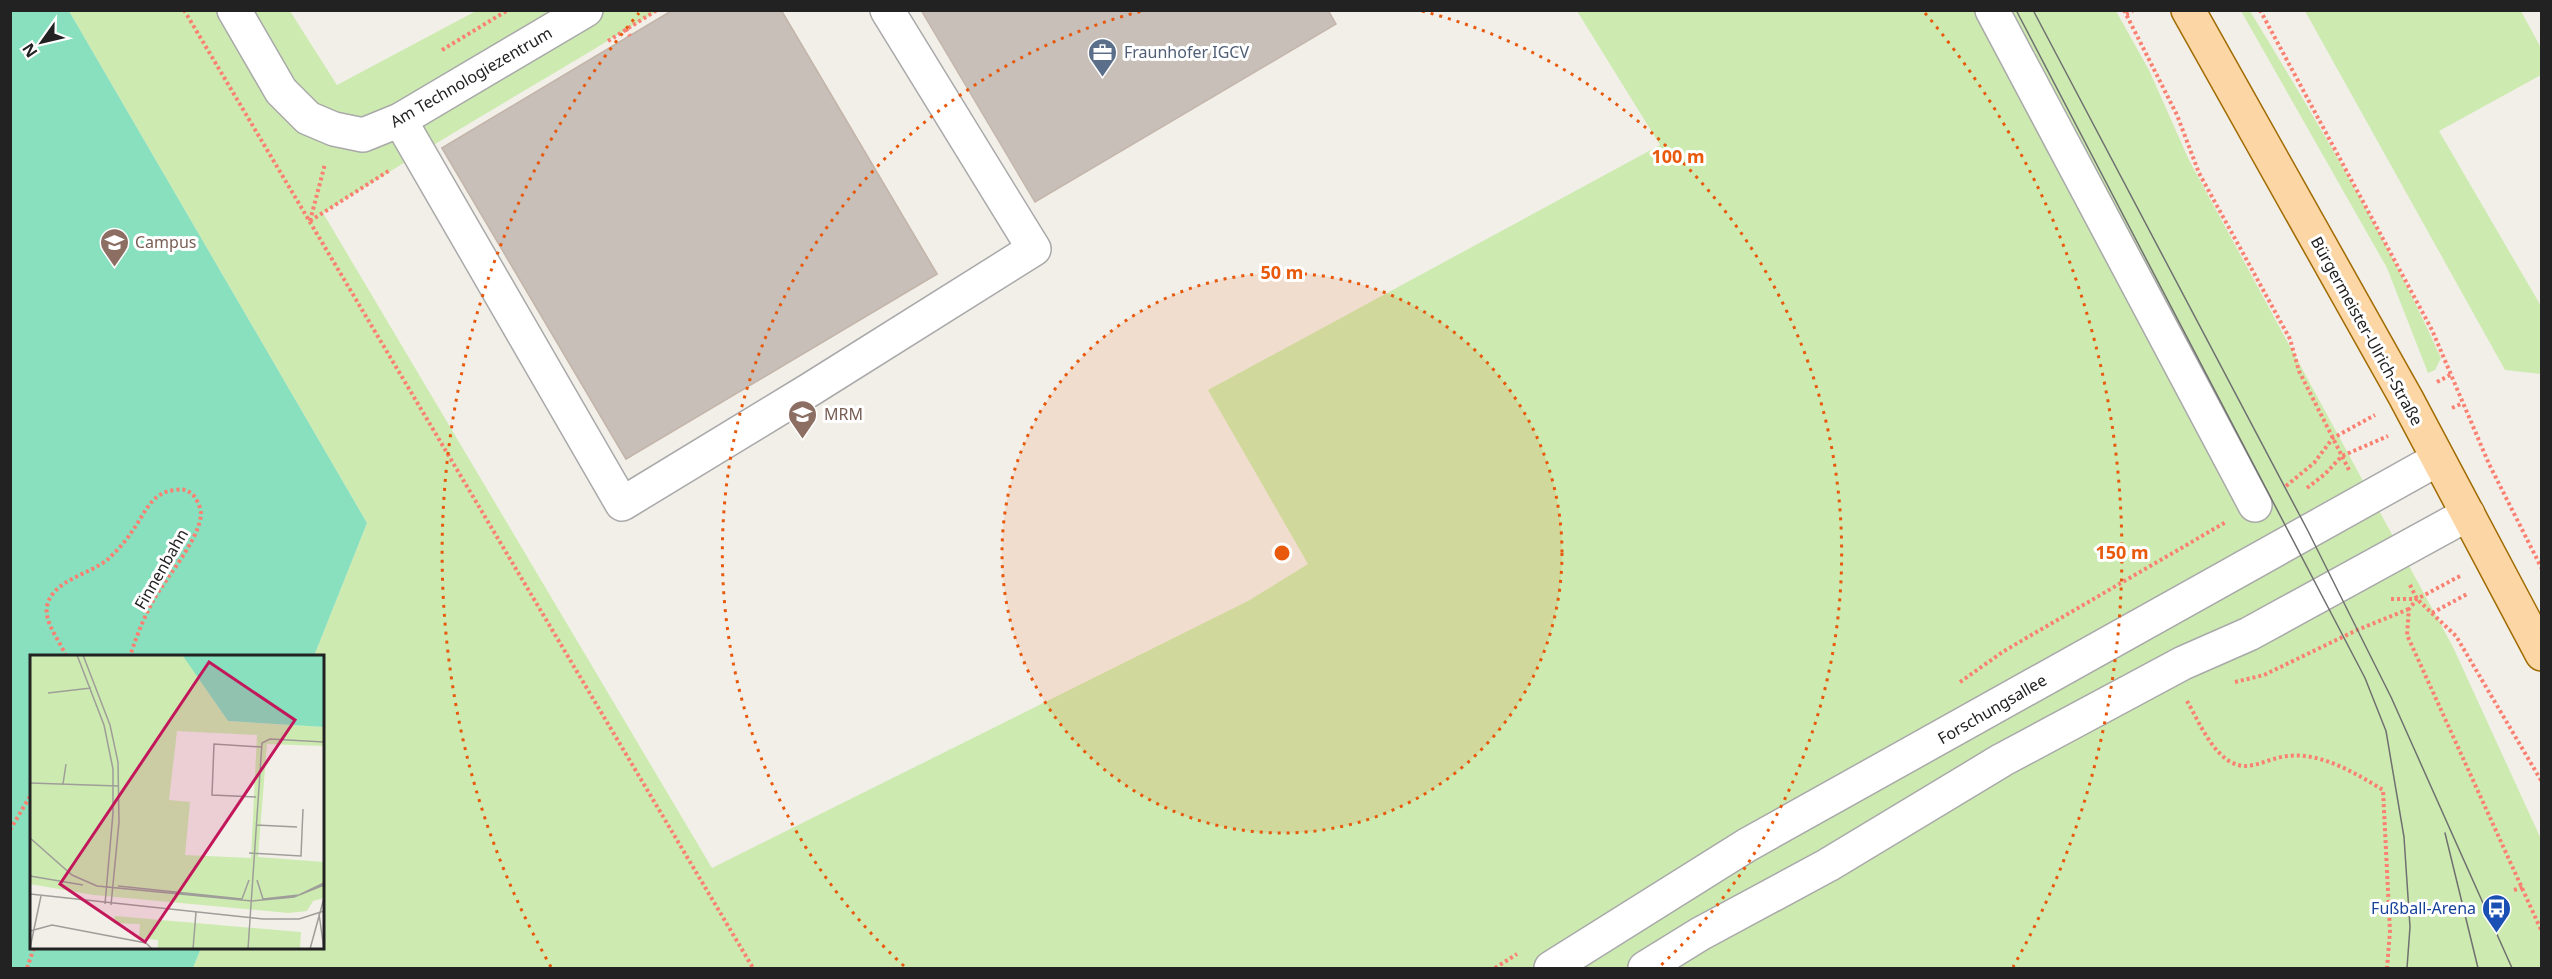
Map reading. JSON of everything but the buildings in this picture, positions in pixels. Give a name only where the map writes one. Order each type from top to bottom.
[{"type":"main road","name":"Bürgermeister-Ulrich-Straße","points":[[2188,10],[2438,459],[2541,654]]},
{"type":"street","name":"Am Technologiezentrum","points":[[252,22],[282,91],[308,118],[334,129],[363,135],[400,120],[586,10]]},
{"type":"street","points":[[400,120],[622,504],[1034,249],[887,10]]},
{"type":"street","points":[[1992,10],[2255,505]]},
{"type":"street","name":"Forschungsallee","points":[[1551,969],[1747,845],[2438,459]]},
{"type":"street","points":[[1645,969],[1700,934],[1838,859],[2002,760],[2183,663],[2249,634],[2468,514]]},
{"type":"path","points":[[184,10],[753,969]]},
{"type":"path","points":[[439,52],[508,10]]},
{"type":"path","points":[[2134,10],[2125,12],[2177,114],[2199,173],[2290,339],[2299,371],[2364,499]]},
{"type":"path","points":[[2260,10],[2432,330],[2489,464],[2541,569]]},
{"type":"path","points":[[626,29],[630,36]]},
{"type":"path","points":[[310,221],[334,129]]},
{"type":"path","name":"Finnenbahn","points":[[65,655],[47,618],[47,607],[52,594],[62,585],[107,560],[132,532],[145,508],[156,497],[169,490],[184,489],[194,494],[201,511],[198,529],[152,602],[131,655]]},
{"type":"path","points":[[2395,554],[2418,599],[2456,636],[2541,782]]},
{"type":"path","points":[[2230,683],[2264,675],[2357,630],[2409,609],[2418,599]]},
{"type":"path","points":[[2409,609],[2408,635],[2523,886],[2541,932]]},
{"type":"path","points":[[2177,706],[2196,696]]},
{"type":"path","points":[[2187,701],[2216,750],[2230,761],[2244,766],[2289,756],[2309,758],[2337,765],[2383,790],[2390,931],[2387,969]]},
{"type":"path","points":[[10,830],[30,796]]},
{"type":"path","points":[[2514,890],[2523,886]]},
{"type":"path","points":[[27,969],[34,949]]},
{"type":"green space","name":"Campus","points":[[11,10],[69,11],[367,523],[314,655],[30,655],[30,949],[201,949],[193,968],[11,968]]},
{"type":"green space","points":[[69,11],[290,11],[337,85],[476,11],[657,11],[323,213],[712,868],[1248,601],[1308,564],[1208,390],[1660,145],[1577,11],[2116,11],[2149,70],[2189,160],[2453,647],[2541,839],[2541,968],[193,968],[201,949],[324,949],[324,655],[314,655],[367,523]]},
{"type":"green space","points":[[2241,11],[2250,11],[2375,225],[2441,358],[2435,370],[2428,373],[2387,268]]},
{"type":"green space","points":[[2305,11],[2521,11],[2541,48],[2541,75],[2439,131],[2541,306],[2541,374],[2505,370]]},
{"type":"tram line","points":[[2016,10],[2365,678],[2386,731],[2404,837],[2410,927],[2407,968]]},
{"type":"tram line","points":[[2033,10],[2308,531],[2391,697],[2512,968]]},
{"type":"tram line","points":[[2445,833],[2478,968]]},
{"type":"place","name":"Fraunhofer IGCV","points":[[1103,78]]},
{"type":"place","name":"Campus","points":[[114,268]]},
{"type":"place","name":"MRM","points":[[803,440]]},
{"type":"place","name":"Fußball-Arena","points":[[2497,934]]}]
